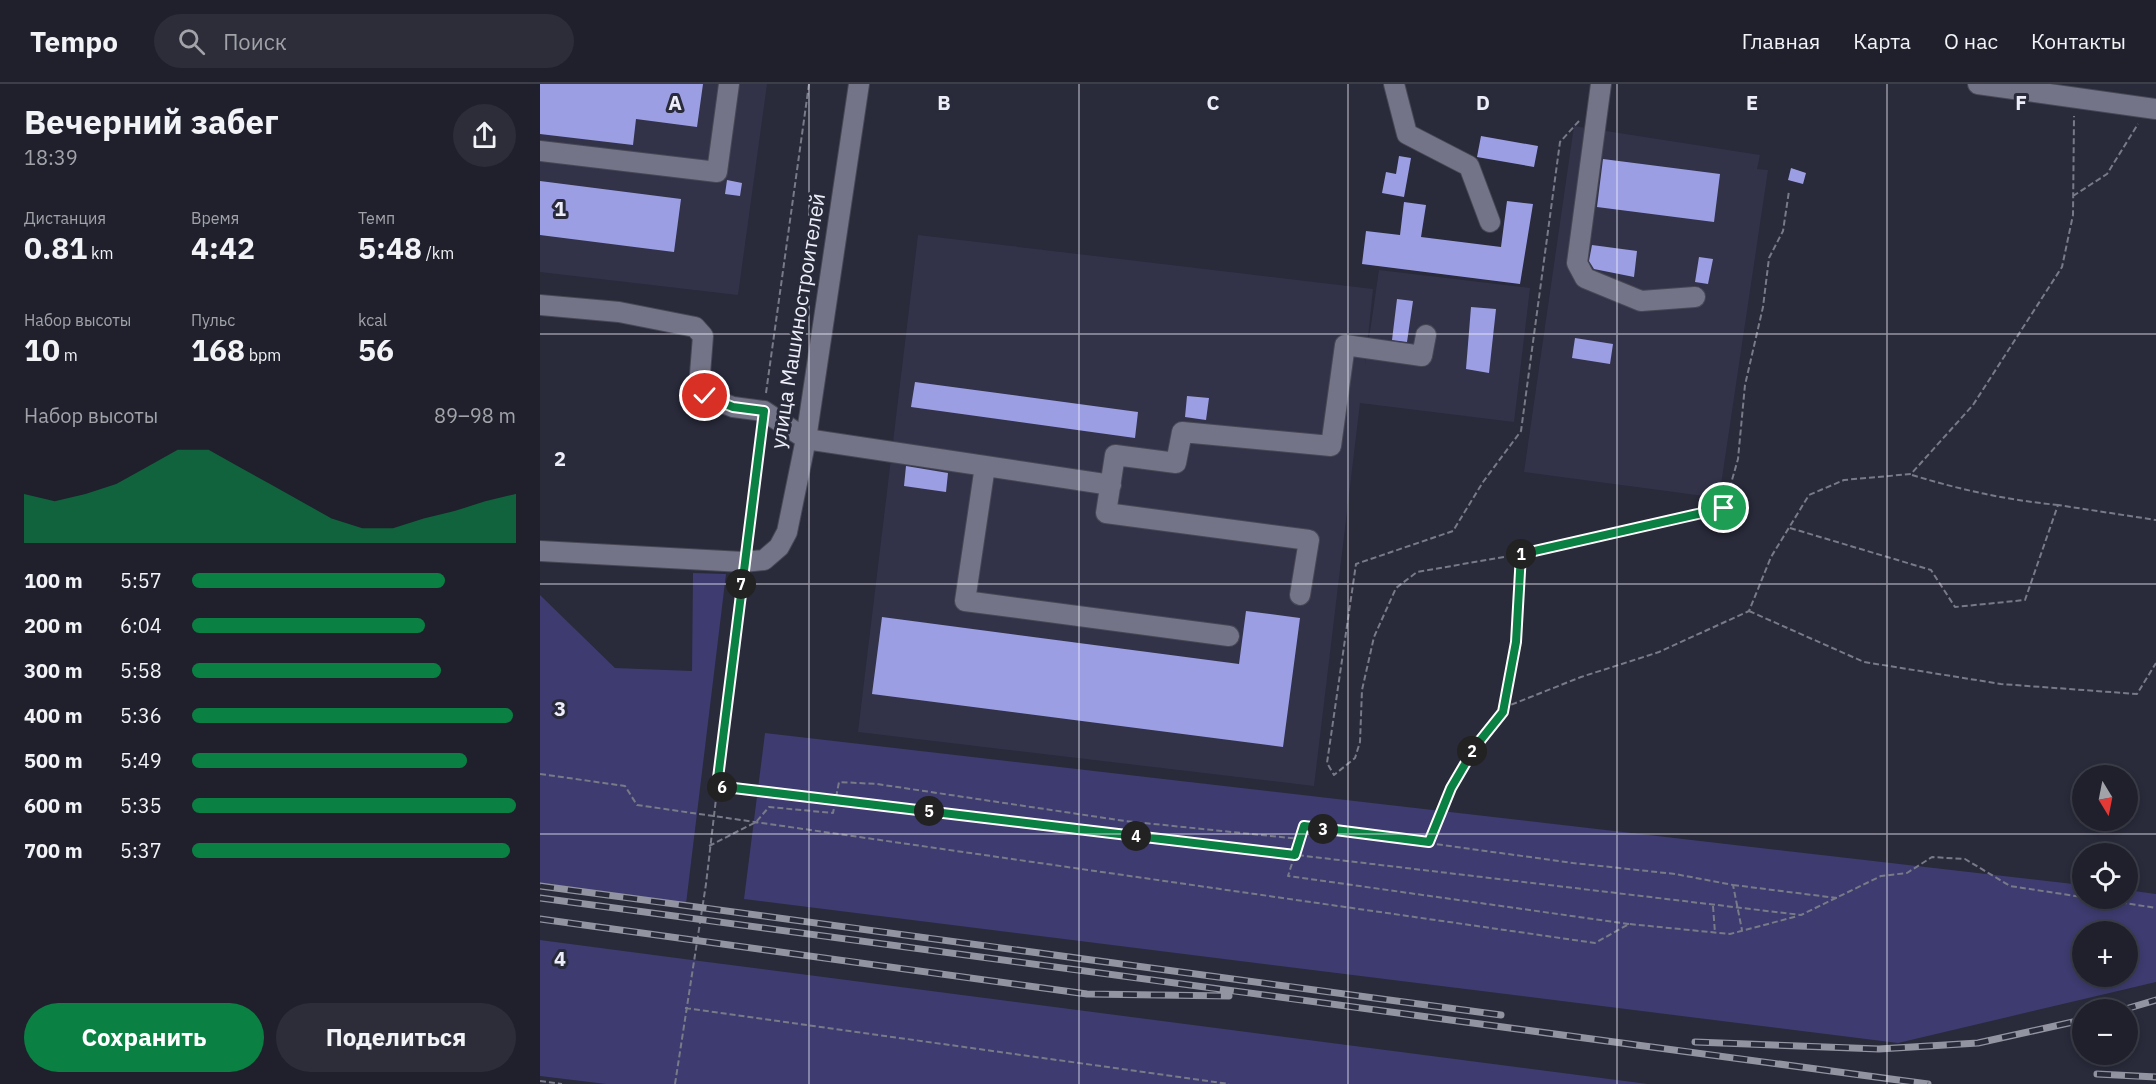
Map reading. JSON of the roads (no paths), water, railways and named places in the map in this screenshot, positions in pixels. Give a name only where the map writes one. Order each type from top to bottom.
[{"type":"street","points":[[540,151],[717,172],[729,84]]},
{"type":"street","name":"улица Машиностроителей","points":[[540,551],[743,562],[764,560],[778,547],[787,532],[806,439],[859,84]]},
{"type":"street","points":[[1394,84],[1407,134],[1469,166],[1490,222]]},
{"type":"street","points":[[1978,84],[2156,109]]},
{"type":"street","points":[[1600,91],[1576,263],[1586,278],[1641,301],[1695,297]]},
{"type":"street","points":[[540,305],[619,312],[695,327],[703,336],[700,374],[705,396],[733,407],[764,411],[806,439],[1111,485]]},
{"type":"street","points":[[1300,595],[1310,540],[1106,513],[1115,455],[1176,463],[1182,432],[1331,446],[1345,345],[1422,356],[1426,335]]},
{"type":"street","points":[[984,466],[965,601],[1229,636]]},
{"type":"railway","points":[[540,886],[1501,1015]]},
{"type":"railway","points":[[540,898],[1928,1084]]},
{"type":"railway","points":[[540,919],[1087,994],[1229,996]]},
{"type":"railway","points":[[2138,1005],[2156,1000]]},
{"type":"railway","points":[[1695,1042],[1879,1049],[1978,1043],[2072,1022]]},
{"type":"railway","points":[[2097,1074],[2156,1077]]}]
